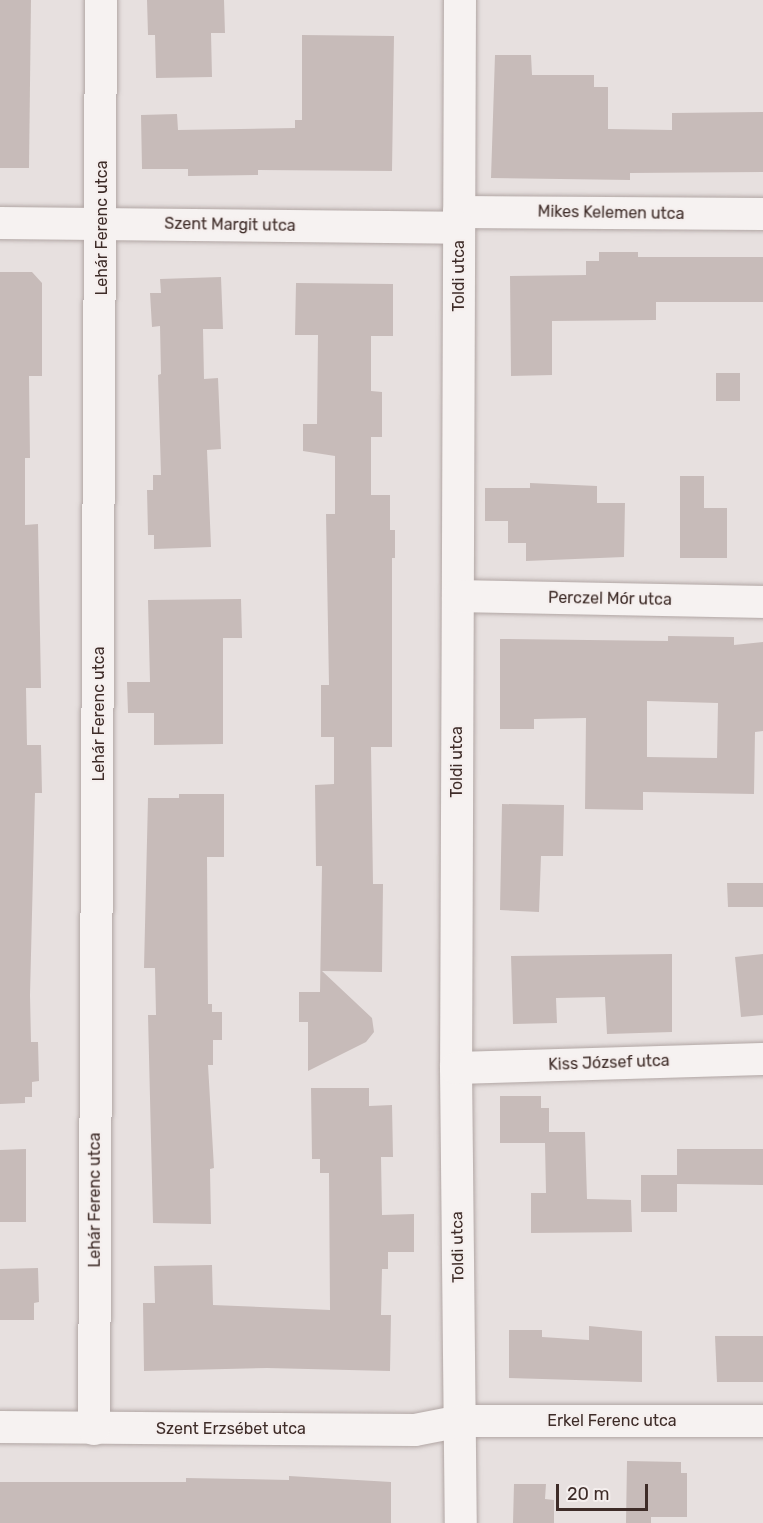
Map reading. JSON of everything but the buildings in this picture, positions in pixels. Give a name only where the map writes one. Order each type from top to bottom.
[{"type":"street","name":"Lehár Ferenc utca","points":[[94,1429],[102,224],[101,0]]},
{"type":"street","name":"Toldi utca","points":[[460,0],[456,1068],[461,1523]]},
{"type":"street","name":"Mikes Kelemen utca","points":[[459,220],[763,214]]},
{"type":"street","name":"Szent Margit utca","points":[[0,223],[459,220]]},
{"type":"street","name":"Perczel Mór utca","points":[[458,596],[763,602]]},
{"type":"street","name":"Kiss József utca","points":[[456,1068],[763,1059]]},
{"type":"street","name":"Szent Erzsébet utca","points":[[0,1427],[414,1430],[461,1420]]},
{"type":"street","name":"Erkel Ferenc utca","points":[[461,1420],[763,1421]]}]
